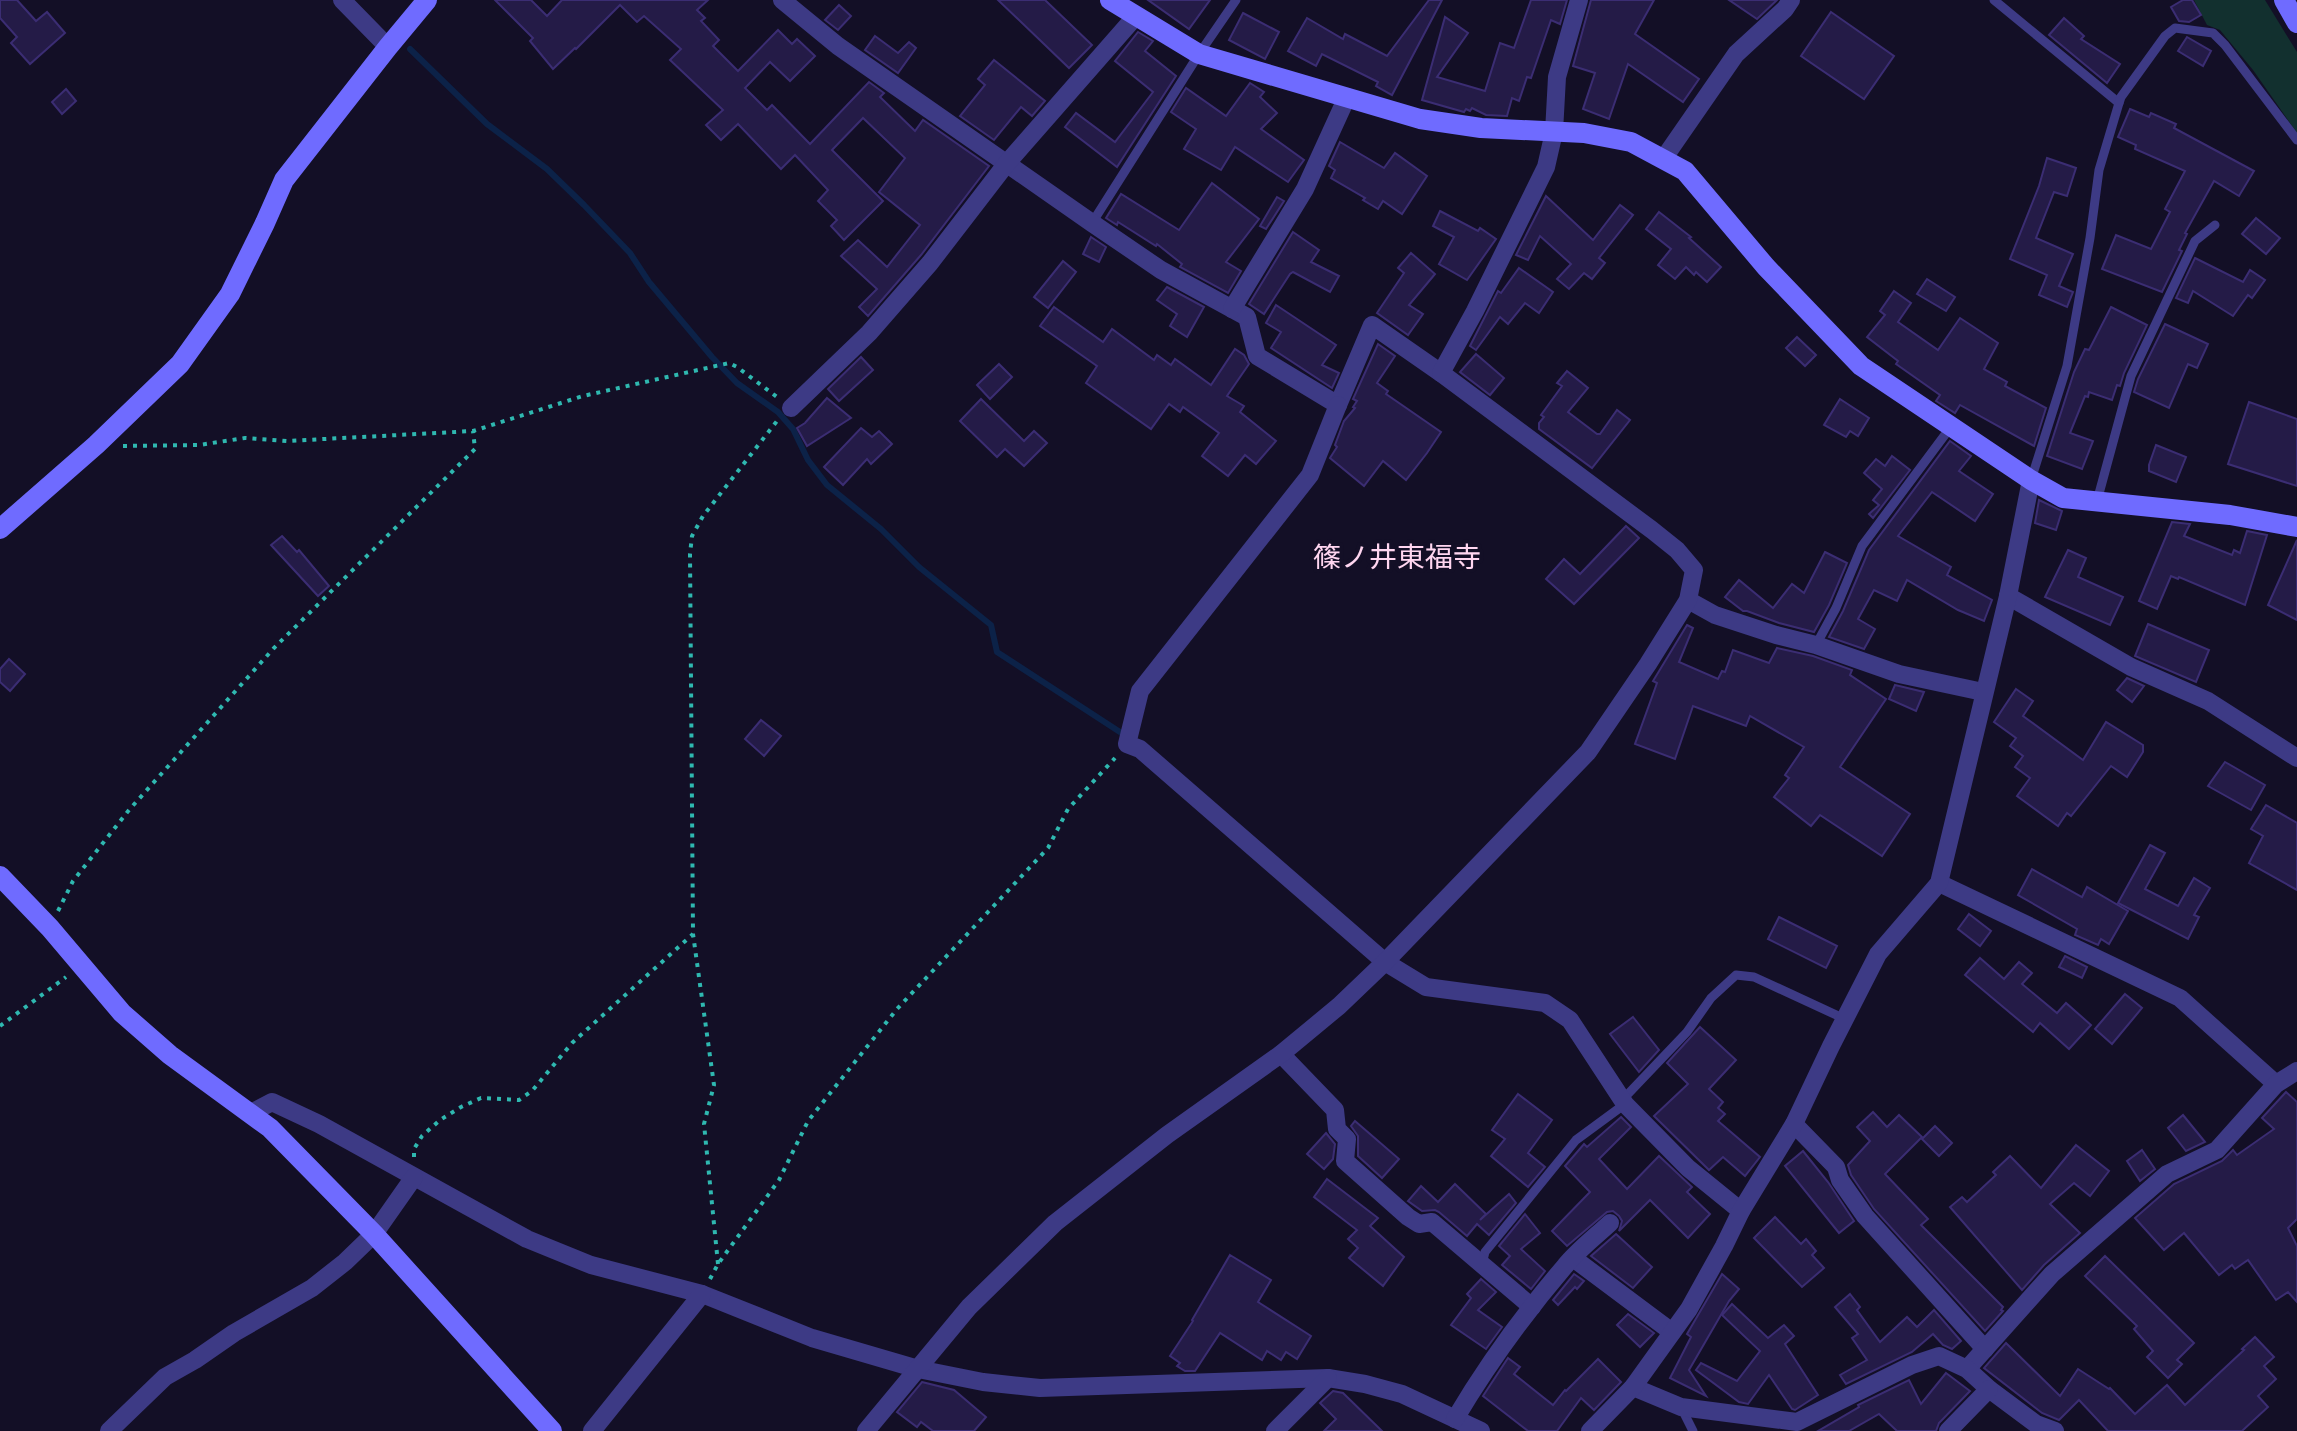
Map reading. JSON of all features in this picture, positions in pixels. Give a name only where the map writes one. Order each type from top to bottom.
[{"type":"street","points":[[342,0],[388,47]]},
{"type":"street","points":[[0,529],[96,445],[180,364],[230,294],[284,180],[427,0]]},
{"type":"street","points":[[782,0],[838,46],[1092,223],[1161,270],[1247,317],[1257,356],[1338,405]]},
{"type":"street","points":[[1110,0],[1199,54],[1420,119],[1481,128],[1584,133],[1631,142],[1685,171],[1766,267],[1861,366],[2031,480],[2063,498],[2230,515],[2297,527]]},
{"type":"street","points":[[1441,373],[1546,167],[1554,132],[1557,77],[1579,0]]},
{"type":"street","points":[[1664,158],[1736,54],[1791,0]]},
{"type":"street","points":[[2284,0],[2297,23]]},
{"type":"street","points":[[791,408],[869,333],[930,263],[1007,163],[1135,17]]},
{"type":"street","points":[[1232,309],[1305,189],[1347,97]]},
{"type":"street","points":[[866,1431],[969,1307],[1055,1223],[1167,1135],[1281,1054],[1339,1006],[1385,962],[1588,752],[1688,600],[1694,570],[1677,550],[1372,325],[1310,475],[1140,691],[1127,744],[1140,749],[1385,962],[1426,987],[1545,1003],[1570,1020],[1625,1104],[1688,1168],[1741,1211]]},
{"type":"street","points":[[1590,1431],[1633,1387],[1696,1296],[1741,1211],[1794,1124],[1878,954],[1939,883],[2008,596],[2031,480]]},
{"type":"street","points":[[2008,596],[2131,667],[2208,701],[2297,758]]},
{"type":"street","points":[[1688,600],[1715,615],[1899,674],[1983,692]]},
{"type":"street","points":[[0,876],[50,928],[122,1013],[170,1055],[270,1128],[374,1234],[552,1431]]},
{"type":"street","points":[[1939,883],[2180,998],[2276,1084]]},
{"type":"street","points":[[1281,1054],[1335,1110],[1337,1129],[1347,1139],[1345,1161],[1408,1217],[1419,1224],[1432,1222],[1532,1307]]},
{"type":"street","points":[[1967,1369],[2052,1274],[2167,1174],[2217,1150],[2276,1084],[2297,1071]]},
{"type":"street","points":[[251,1113],[272,1102],[319,1124],[527,1239],[591,1265],[702,1294],[812,1338],[918,1369],[983,1382],[1040,1388],[1328,1378],[1402,1394],[1481,1431]]},
{"type":"street","points":[[1794,1124],[1836,1167],[1840,1180],[1865,1216],[1985,1349]]},
{"type":"street","points":[[109,1431],[165,1377],[312,1288],[345,1262],[374,1234],[414,1177]]},
{"type":"street","points":[[1455,1419],[1480,1378],[1532,1307],[1573,1258],[1610,1223]]},
{"type":"street","points":[[1573,1258],[1672,1332]]},
{"type":"street","points":[[592,1431],[702,1294]]},
{"type":"street","points":[[1633,1387],[1681,1407],[1797,1422],[1912,1365],[1939,1356],[1967,1369],[2036,1424],[2055,1431]]},
{"type":"street","points":[[1275,1431],[1328,1378]]},
{"type":"street","points":[[1948,1431],[1989,1389]]},
{"type":"lane","points":[[1092,223],[1236,0]]},
{"type":"lane","points":[[1994,0],[2119,103]]},
{"type":"lane","points":[[2031,480],[2067,366],[2099,170],[2119,103],[2165,36],[2175,28],[2213,33],[2297,140]]},
{"type":"lane","points":[[2097,501],[2131,376],[2195,241],[2215,225]]},
{"type":"lane","points":[[1816,645],[1836,608],[1862,546],[1950,428]]},
{"type":"lane","points":[[1482,1264],[1485,1252],[1576,1140],[1625,1104],[1627,1095],[1687,1032],[1711,998],[1736,975],[1754,977],[1845,1019]]},
{"type":"lane","points":[[1681,1407],[1693,1431]]},
{"type":"path","points":[[96,445],[199,445],[245,438],[287,441],[473,431],[583,396],[729,363],[791,408]]},
{"type":"path","points":[[718,1264],[704,1124],[714,1085],[693,934],[692,536],[703,516],[776,422]]},
{"type":"path","points":[[50,928],[73,881],[129,810],[274,648],[475,449],[473,431]]},
{"type":"path","points":[[702,1294],[718,1264],[779,1180],[808,1121],[897,1009],[1048,848],[1068,809],[1127,744]]},
{"type":"path","points":[[414,1177],[414,1149],[422,1136],[440,1120],[481,1098],[519,1100],[532,1091],[572,1043],[693,934]]},
{"type":"path","points":[[0,1026],[80,966]]},
{"type":"green space","points":[[2194,0],[2265,0],[2297,52],[2297,133],[2253,70],[2220,30],[2207,25]]},
{"type":"building","points":[[0,0],[17,0],[36,21],[47,12],[65,33],[30,64],[11,43],[17,37],[0,18]]},
{"type":"building","points":[[495,0],[531,0],[547,16],[562,0],[708,0],[697,10],[705,18],[701,21],[719,40],[713,46],[738,71],[778,30],[792,44],[797,39],[815,56],[790,81],[770,62],[745,88],[767,110],[772,105],[810,144],[869,82],[884,93],[880,97],[915,131],[923,120],[989,166],[921,255],[868,316],[859,307],[877,289],[841,256],[858,240],[887,267],[920,225],[879,192],[905,158],[863,118],[832,150],[883,201],[844,240],[831,226],[837,220],[818,201],[828,190],[795,155],[781,169],[738,124],[721,140],[706,125],[723,110],[670,60],[681,49],[644,16],[637,22],[620,5],[553,69],[530,41],[533,38]]},
{"type":"building","points":[[998,0],[1045,0],[1092,45],[1069,68]]},
{"type":"building","points":[[1148,0],[1210,0],[1189,29]]},
{"type":"building","points":[[1429,0],[1442,0],[1392,95],[1376,86],[1378,82],[1322,54],[1316,66],[1288,51],[1307,18],[1343,39],[1345,34],[1387,56]]},
{"type":"building","points":[[1531,0],[1567,0],[1560,24],[1551,20],[1531,78],[1527,77],[1519,101],[1512,98],[1507,116],[1486,115],[1472,108],[1464,112],[1422,100],[1445,17],[1468,33],[1437,77],[1485,91],[1500,43],[1514,48]]},
{"type":"building","points":[[1591,0],[1654,0],[1635,34],[1699,79],[1683,102],[1628,64],[1609,119],[1583,109],[1595,73],[1573,66]]},
{"type":"building","points":[[1729,0],[1777,0],[1757,19]]},
{"type":"building","points":[[2183,0],[2192,0],[2201,15],[2189,22],[2179,21],[2171,7]]},
{"type":"building","points":[[839,5],[851,16],[838,30],[825,20]]},
{"type":"building","points":[[1831,12],[1894,56],[1864,99],[1801,56]]},
{"type":"building","points":[[1243,13],[1279,32],[1265,59],[1229,40]]},
{"type":"building","points":[[2064,18],[2084,36],[2081,39],[2120,64],[2107,83],[2049,35]]},
{"type":"building","points":[[1138,32],[1153,41],[1145,51],[1176,76],[1117,167],[1065,127],[1076,113],[1115,142],[1153,92],[1115,61]]},
{"type":"building","points":[[875,36],[898,53],[909,42],[916,48],[898,73],[865,50]]},
{"type":"building","points":[[2187,37],[2211,51],[2203,66],[2178,51]]},
{"type":"building","points":[[994,60],[1045,101],[1032,116],[1021,107],[994,140],[960,116],[985,85],[978,79]]},
{"type":"building","points":[[1250,83],[1264,92],[1260,97],[1277,113],[1261,129],[1304,160],[1288,182],[1235,147],[1221,170],[1184,149],[1196,129],[1171,112],[1186,88],[1226,116]]},
{"type":"building","points":[[66,89],[76,101],[62,114],[52,102]]},
{"type":"building","points":[[2130,109],[2149,117],[2151,113],[2176,124],[2174,128],[2254,171],[2239,196],[2214,181],[2185,233],[2179,250],[2182,251],[2162,292],[2102,269],[2116,235],[2151,249],[2170,212],[2165,209],[2185,171],[2135,149],[2136,145],[2118,137]]},
{"type":"building","points":[[1340,142],[1384,168],[1395,153],[1427,176],[1402,214],[1383,201],[1378,209],[1331,178],[1335,170],[1329,166]]},
{"type":"building","points":[[2047,158],[2076,168],[2067,196],[2054,192],[2036,238],[2073,254],[2059,286],[2073,292],[2067,307],[2039,295],[2047,275],[2010,259]]},
{"type":"building","points":[[1212,183],[1259,219],[1226,262],[1241,271],[1228,293],[1180,267],[1182,264],[1157,244],[1106,218],[1121,194],[1179,230]]},
{"type":"building","points":[[1546,196],[1593,240],[1620,205],[1633,215],[1599,258],[1605,263],[1592,279],[1584,273],[1569,289],[1557,279],[1571,264],[1540,236],[1528,260],[1516,255]]},
{"type":"building","points":[[1277,197],[1284,201],[1266,229],[1260,226]]},
{"type":"building","points":[[1440,211],[1478,231],[1480,228],[1496,239],[1467,280],[1439,264],[1454,237],[1433,226]]},
{"type":"building","points":[[1659,212],[1691,237],[1721,267],[1707,282],[1686,267],[1675,279],[1658,265],[1671,249],[1646,229]]},
{"type":"building","points":[[2256,218],[2280,238],[2266,254],[2242,234]]},
{"type":"building","points":[[1293,232],[1319,250],[1311,262],[1339,276],[1330,292],[1293,272],[1264,314],[1249,304]]},
{"type":"building","points":[[1091,237],[1106,247],[1099,262],[1083,254]]},
{"type":"building","points":[[1411,253],[1435,274],[1409,305],[1423,314],[1408,335],[1377,313],[1404,273],[1398,268]]},
{"type":"building","points":[[2195,258],[2243,282],[2250,270],[2265,280],[2252,298],[2248,295],[2233,316],[2193,291],[2188,303],[2176,298]]},
{"type":"building","points":[[1063,261],[1076,272],[1048,308],[1034,297]]},
{"type":"building","points":[[1519,268],[1553,292],[1539,313],[1525,303],[1508,324],[1500,317],[1476,350],[1470,346],[1498,291],[1501,293]]},
{"type":"building","points":[[1927,279],[1955,297],[1946,311],[1917,294]]},
{"type":"building","points":[[1167,287],[1204,307],[1187,337],[1170,326],[1177,314],[1157,300]]},
{"type":"building","points":[[1894,291],[1911,303],[1898,322],[1938,350],[1960,318],[1998,343],[1984,369],[2007,382],[2005,386],[2046,408],[2034,446],[1960,405],[1955,413],[1936,401],[1940,395],[1896,364],[1898,361],[1867,337],[1885,315],[1880,311]]},
{"type":"building","points":[[1276,305],[1336,345],[1322,365],[1339,373],[1332,388],[1271,348],[1281,332],[1266,323]]},
{"type":"building","points":[[1054,307],[1103,342],[1112,329],[1154,360],[1157,355],[1171,365],[1175,359],[1211,385],[1235,349],[1244,355],[1249,364],[1227,396],[1244,406],[1240,412],[1276,441],[1256,464],[1245,455],[1228,476],[1202,456],[1219,433],[1183,407],[1180,412],[1169,404],[1151,429],[1086,383],[1097,366],[1040,326]]},
{"type":"building","points":[[2111,307],[2147,325],[2112,400],[2089,392],[2088,397],[2085,396],[2070,433],[2093,441],[2082,469],[2047,456],[2074,372]]},
{"type":"building","points":[[2165,324],[2208,344],[2197,368],[2188,364],[2169,408],[2134,392]]},
{"type":"building","points":[[1797,337],[1816,355],[1805,366],[1786,348]]},
{"type":"building","points":[[1378,344],[1395,356],[1377,383],[1388,391],[1386,394],[1441,432],[1406,480],[1383,461],[1364,486],[1330,458],[1337,447],[1335,445],[1344,421],[1355,408],[1357,401],[1353,399]]},
{"type":"building","points":[[1476,354],[1504,378],[1490,395],[1460,372]]},
{"type":"building","points":[[861,357],[873,370],[839,401],[828,389]]},
{"type":"building","points":[[999,364],[1012,377],[990,399],[977,385]]},
{"type":"building","points":[[1567,371],[1588,388],[1568,412],[1597,434],[1617,410],[1630,420],[1592,468],[1539,429],[1544,417],[1541,415],[1562,386],[1557,383]]},
{"type":"building","points":[[827,398],[851,418],[807,446],[797,428]]},
{"type":"building","points":[[981,399],[1024,441],[1034,431],[1047,443],[1024,466],[1005,449],[997,457],[960,421]]},
{"type":"building","points":[[1840,399],[1869,418],[1858,436],[1850,431],[1846,437],[1824,425]]},
{"type":"building","points":[[2249,402],[2297,419],[2297,486],[2228,464]]},
{"type":"building","points":[[861,428],[872,437],[879,431],[892,444],[871,464],[867,459],[843,485],[824,467]]},
{"type":"building","points":[[1950,441],[1971,456],[1959,471],[1993,494],[1975,521],[1932,492],[1898,536],[1951,567],[1947,575],[1992,600],[1984,621],[1958,610],[1907,580],[1897,601],[1874,590],[1858,619],[1875,629],[1864,649],[1829,637],[1869,550]]},
{"type":"building","points":[[2156,445],[2186,457],[2176,482],[2149,471]]},
{"type":"building","points":[[1892,456],[1910,470],[1873,518],[1869,514],[1879,505],[1873,500],[1882,489],[1864,473],[1876,459],[1885,466]]},
{"type":"building","points":[[2039,500],[2062,511],[2056,530],[2035,523]]},
{"type":"building","points":[[2172,522],[2190,524],[2184,536],[2232,555],[2234,550],[2240,553],[2247,531],[2267,535],[2245,605],[2171,576],[2157,609],[2139,601]]},
{"type":"building","points":[[1626,526],[1639,538],[1574,604],[1546,579],[1564,559],[1580,574]]},
{"type":"building","points":[[282,536],[297,552],[299,550],[329,586],[318,596],[271,545]]},
{"type":"building","points":[[2297,540],[2297,620],[2268,605]]},
{"type":"building","points":[[2068,550],[2086,558],[2078,577],[2123,597],[2110,625],[2045,597]]},
{"type":"building","points":[[1825,552],[1847,563],[1814,632],[1743,611],[1725,597],[1739,580],[1773,608],[1792,584],[1804,593]]},
{"type":"building","points":[[2148,624],[2209,650],[2196,682],[2135,656]]},
{"type":"building","points":[[1687,625],[1693,628],[1679,662],[1718,679],[1722,671],[1725,672],[1733,650],[1769,663],[1777,648],[1813,656],[1852,670],[1850,675],[1886,699],[1840,767],[1910,814],[1882,856],[1820,815],[1811,826],[1774,797],[1789,778],[1785,775],[1804,747],[1750,716],[1746,726],[1693,706],[1675,759],[1635,744],[1657,683],[1653,681]]},
{"type":"building","points":[[9,659],[25,674],[10,691],[0,682],[0,669]]},
{"type":"building","points":[[2127,678],[2144,686],[2132,702],[2117,690]]},
{"type":"building","points":[[1895,685],[1924,692],[1916,711],[1889,699]]},
{"type":"building","points":[[2016,689],[2033,701],[2023,716],[2083,760],[2106,722],[2143,745],[2143,752],[2127,777],[2111,766],[2071,816],[2067,813],[2058,826],[2017,796],[2030,778],[2015,767],[2023,756],[2010,746],[2016,738],[1994,722]]},
{"type":"building","points":[[761,720],[781,736],[764,756],[745,739]]},
{"type":"building","points":[[2225,762],[2265,785],[2251,810],[2208,786]]},
{"type":"building","points":[[2266,805],[2297,823],[2297,890],[2249,863],[2263,836],[2251,829]]},
{"type":"building","points":[[2150,845],[2165,853],[2145,889],[2178,906],[2194,878],[2210,888],[2194,915],[2199,917],[2188,939],[2118,903]]},
{"type":"building","points":[[2032,869],[2082,897],[2087,887],[2128,911],[2109,944],[2101,939],[2098,945],[2075,935],[2077,929],[2018,895]]},
{"type":"building","points":[[1969,914],[1991,931],[1980,946],[1958,929]]},
{"type":"building","points":[[1779,917],[1837,946],[1826,968],[1768,939]]},
{"type":"building","points":[[2065,956],[2087,967],[2082,978],[2059,967]]},
{"type":"building","points":[[1980,958],[2004,979],[2019,962],[2032,973],[2022,984],[2057,1013],[2066,1003],[2091,1025],[2069,1049],[2040,1023],[2033,1032],[1965,975]]},
{"type":"building","points":[[2125,994],[2142,1008],[2112,1044],[2095,1029]]},
{"type":"building","points":[[1633,1017],[1659,1050],[1639,1072],[1610,1034]]},
{"type":"building","points":[[1700,1027],[1736,1060],[1709,1089],[1723,1102],[1718,1108],[1725,1114],[1718,1121],[1760,1157],[1745,1176],[1723,1157],[1709,1170],[1654,1116],[1688,1084],[1667,1063]]},
{"type":"building","points":[[2286,1092],[2297,1102],[2297,1219],[2288,1228],[2297,1246],[2297,1302],[2288,1292],[2276,1300],[2248,1260],[2235,1269],[2232,1265],[2219,1275],[2184,1233],[2164,1250],[2135,1218],[2174,1184],[2222,1161],[2233,1150],[2237,1155],[2274,1129],[2262,1118]]},
{"type":"building","points":[[1518,1094],[1552,1120],[1528,1153],[1545,1167],[1528,1187],[1491,1156],[1505,1139],[1492,1130]]},
{"type":"building","points":[[1873,1112],[1887,1127],[1899,1115],[1922,1137],[1885,1174],[1928,1219],[1921,1225],[2003,1307],[1985,1331],[1874,1209],[1851,1175],[1848,1165],[1870,1141],[1857,1127]]},
{"type":"building","points":[[2183,1115],[2205,1142],[2186,1151],[2168,1128]]},
{"type":"building","points":[[1621,1117],[1631,1127],[1599,1159],[1627,1189],[1659,1156],[1692,1187],[1687,1192],[1710,1214],[1688,1238],[1650,1200],[1619,1231],[1622,1221],[1619,1216],[1613,1211],[1607,1212],[1567,1246],[1552,1231],[1590,1192],[1565,1166],[1584,1144],[1587,1147]]},
{"type":"building","points":[[1355,1121],[1399,1159],[1382,1178],[1358,1156],[1358,1136],[1351,1126]]},
{"type":"building","points":[[1935,1126],[1952,1143],[1939,1156],[1922,1139]]},
{"type":"building","points":[[1326,1133],[1335,1144],[1333,1159],[1324,1169],[1307,1154]]},
{"type":"building","points":[[2076,1145],[2109,1171],[2090,1196],[2074,1183],[2050,1204],[2080,1233],[2044,1265],[2022,1290],[1950,1207],[1962,1197],[1967,1202],[1996,1175],[1993,1172],[2010,1156],[2041,1188]]},
{"type":"building","points":[[2142,1150],[2155,1169],[2140,1181],[2127,1161]]},
{"type":"building","points":[[1803,1151],[1854,1221],[1839,1233],[1785,1166]]},
{"type":"building","points":[[1327,1179],[1378,1218],[1370,1226],[1404,1257],[1383,1286],[1349,1258],[1358,1248],[1348,1239],[1357,1230],[1314,1197]]},
{"type":"building","points":[[1455,1184],[1486,1214],[1480,1220],[1509,1194],[1516,1203],[1489,1235],[1477,1224],[1467,1236],[1439,1212],[1422,1211],[1408,1201],[1421,1186],[1438,1202]]},
{"type":"building","points":[[1525,1214],[1540,1233],[1521,1249],[1545,1271],[1531,1289],[1502,1265],[1510,1256],[1499,1246]]},
{"type":"building","points":[[1775,1217],[1801,1244],[1806,1239],[1816,1251],[1812,1255],[1824,1268],[1802,1287],[1754,1238]]},
{"type":"building","points":[[1616,1234],[1652,1267],[1633,1288],[1591,1256]]},
{"type":"building","points":[[1230,1255],[1271,1280],[1258,1302],[1311,1336],[1297,1359],[1286,1352],[1281,1360],[1267,1351],[1262,1360],[1220,1333],[1195,1371],[1185,1371],[1170,1356]]},
{"type":"building","points":[[2105,1256],[2194,1343],[2177,1360],[2182,1364],[2168,1378],[2147,1357],[2153,1351],[2134,1329],[2137,1326],[2085,1276]]},
{"type":"building","points":[[1574,1274],[1584,1281],[1558,1305],[1553,1300]]},
{"type":"building","points":[[1722,1274],[1739,1289],[1689,1370],[1706,1396],[1670,1378],[1691,1337],[1687,1334]]},
{"type":"building","points":[[1481,1279],[1496,1292],[1478,1310],[1502,1327],[1486,1349],[1451,1325],[1471,1298],[1467,1294]]},
{"type":"building","points":[[1850,1294],[1860,1307],[1857,1310],[1880,1342],[1907,1317],[1917,1327],[1934,1310],[1961,1341],[1952,1349],[1943,1345],[1933,1334],[1912,1352],[1846,1384],[1840,1375],[1867,1360],[1852,1338],[1858,1334],[1835,1307]]},
{"type":"building","points":[[1732,1304],[1768,1338],[1784,1325],[1794,1336],[1785,1344],[1818,1395],[1792,1409],[1769,1375],[1748,1404],[1739,1402],[1696,1370],[1701,1363],[1737,1381],[1760,1351],[1722,1315]]},
{"type":"building","points":[[1628,1314],[1654,1333],[1640,1347],[1617,1325]]},
{"type":"building","points":[[2255,1337],[2274,1357],[2264,1366],[2276,1379],[2258,1396],[2268,1407],[2242,1431],[2108,1431],[2079,1400],[2059,1420],[2042,1413],[1984,1368],[2006,1343],[2060,1396],[2078,1369],[2110,1388],[2135,1414],[2167,1385],[2185,1405]]},
{"type":"building","points":[[1508,1358],[1520,1367],[1514,1374],[1553,1405],[1598,1359],[1621,1382],[1594,1410],[1581,1398],[1557,1431],[1528,1431],[1483,1396]]},
{"type":"building","points":[[1946,1373],[1970,1391],[1939,1423],[1936,1431],[1897,1431],[1879,1414],[1849,1431],[1818,1431],[1858,1405],[1909,1380],[1921,1404]]},
{"type":"building","points":[[922,1382],[954,1390],[986,1417],[974,1431],[933,1431],[921,1422],[917,1427],[897,1412]]},
{"type":"building","points":[[1333,1391],[1343,1393],[1382,1431],[1324,1431],[1336,1419],[1320,1403]]},
{"type":"waterway","points":[[410,49],[487,124],[547,169],[584,205],[630,253],[649,282],[712,357],[737,383],[778,412],[793,429],[808,460],[827,485],[881,529],[919,567],[991,625],[997,652],[1123,734]]},
{"type":"district","name":"篠ノ井東福寺","points":[[1397,557]]}]
